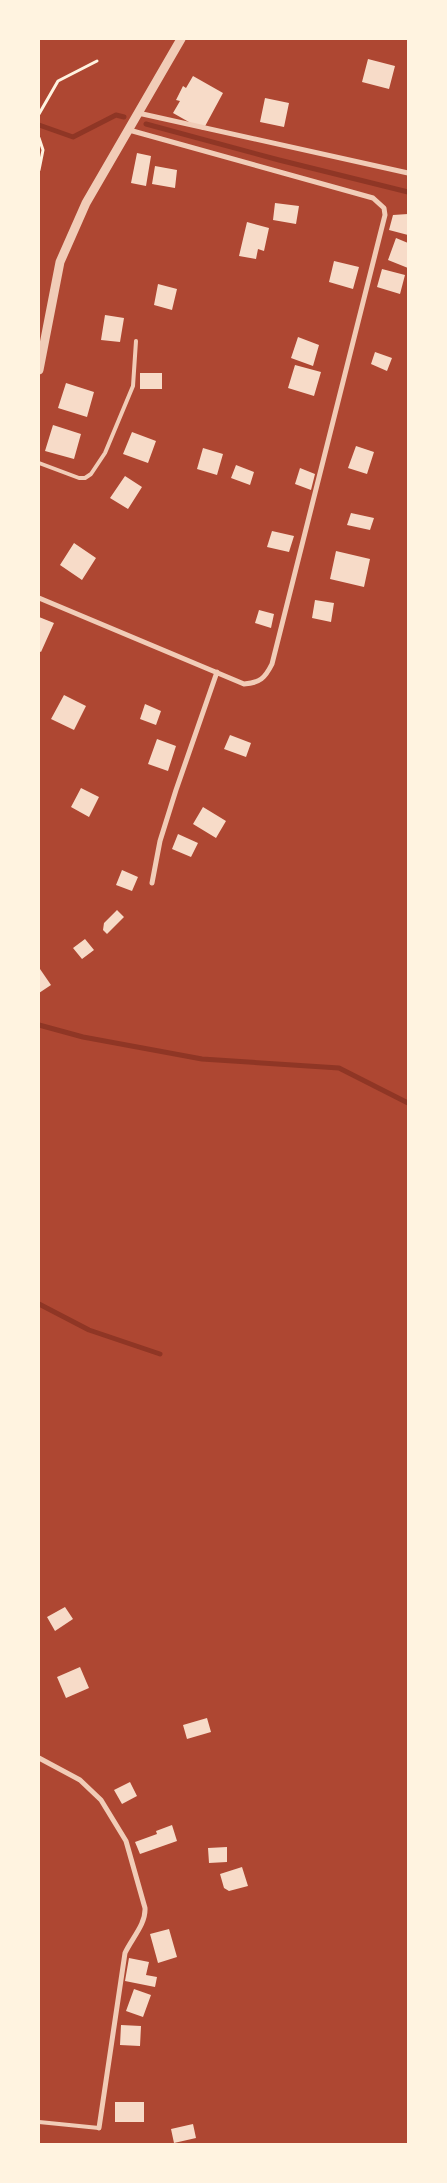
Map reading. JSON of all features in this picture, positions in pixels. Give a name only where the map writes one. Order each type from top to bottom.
[{"type":"street","points":[[39,370],[60,262],[86,203],[181,39]]},
{"type":"street","points":[[138,113],[408,173]]},
{"type":"street","points":[[39,598],[244,684],[256,684],[265,678],[272,664],[385,215],[384,208],[380,202],[373,198],[129,130]]},
{"type":"street","points":[[152,883],[160,841],[217,672]]},
{"type":"street","points":[[39,1758],[80,1780],[101,1800],[126,1841],[145,1908],[146,1918],[131,1940],[125,1953],[99,2128]]},
{"type":"lane","points":[[39,463],[80,478],[85,478],[91,474],[105,452],[133,386],[136,341]]},
{"type":"lane","points":[[39,2122],[99,2128]]},
{"type":"path","points":[[39,114],[58,81],[97,61]]},
{"type":"path","points":[[39,138],[43,150],[39,170]]},
{"type":"shaded area","points":[[39,39],[408,39],[408,2144],[39,2144]]},
{"type":"building","points":[[368,59],[395,66],[389,89],[362,82]]},
{"type":"building","points":[[193,76],[223,93],[203,130],[173,113],[180,101],[176,100],[183,86],[186,88]]},
{"type":"building","points":[[265,98],[289,103],[284,127],[260,122]]},
{"type":"building","points":[[137,153],[151,156],[146,186],[131,183]]},
{"type":"building","points":[[155,166],[177,170],[175,188],[152,184]]},
{"type":"building","points":[[275,203],[299,206],[296,224],[273,220]]},
{"type":"building","points":[[408,214],[408,235],[389,230],[393,215]]},
{"type":"building","points":[[247,222],[269,228],[264,251],[258,249],[256,259],[239,256]]},
{"type":"building","points":[[396,238],[408,243],[408,268],[388,260]]},
{"type":"building","points":[[334,261],[359,267],[353,289],[329,282]]},
{"type":"building","points":[[382,269],[405,275],[400,294],[377,287]]},
{"type":"building","points":[[158,284],[177,289],[172,310],[154,305]]},
{"type":"building","points":[[105,315],[124,318],[120,342],[101,340]]},
{"type":"building","points":[[298,337],[319,345],[313,366],[291,358]]},
{"type":"building","points":[[375,352],[392,358],[387,371],[371,364]]},
{"type":"building","points":[[295,365],[321,372],[314,396],[288,388]]},
{"type":"building","points":[[140,373],[162,373],[162,389],[140,389]]},
{"type":"building","points":[[66,383],[94,392],[87,417],[58,408]]},
{"type":"building","points":[[53,425],[81,434],[74,459],[45,451]]},
{"type":"building","points":[[132,432],[156,441],[148,463],[123,454]]},
{"type":"building","points":[[356,446],[374,452],[367,474],[348,468]]},
{"type":"building","points":[[203,448],[223,454],[217,475],[197,469]]},
{"type":"building","points":[[236,465],[254,472],[250,485],[231,478]]},
{"type":"building","points":[[300,468],[315,474],[311,490],[295,484]]},
{"type":"building","points":[[125,476],[142,487],[128,509],[110,498]]},
{"type":"building","points":[[351,513],[374,518],[370,530],[347,525]]},
{"type":"building","points":[[272,531],[294,536],[289,552],[267,547]]},
{"type":"building","points":[[74,543],[96,558],[82,580],[60,565]]},
{"type":"building","points":[[336,551],[370,559],[364,587],[330,579]]},
{"type":"building","points":[[315,600],[334,603],[331,622],[312,618]]},
{"type":"building","points":[[259,610],[274,614],[271,628],[255,623]]},
{"type":"building","points":[[39,617],[54,623],[41,652],[39,651]]},
{"type":"building","points":[[64,695],[86,706],[74,730],[51,719]]},
{"type":"building","points":[[145,704],[161,711],[156,725],[140,719]]},
{"type":"building","points":[[230,735],[251,743],[246,757],[224,749]]},
{"type":"building","points":[[157,739],[176,746],[168,771],[148,764]]},
{"type":"building","points":[[81,788],[99,797],[89,817],[71,807]]},
{"type":"building","points":[[203,807],[226,821],[216,838],[193,824]]},
{"type":"building","points":[[178,834],[198,843],[191,857],[172,849]]},
{"type":"building","points":[[122,870],[138,877],[132,891],[116,885]]},
{"type":"building","points":[[117,910],[124,917],[107,934],[103,930],[104,923]]},
{"type":"building","points":[[85,939],[94,950],[82,959],[73,948]]},
{"type":"building","points":[[39,970],[51,985],[39,993]]},
{"type":"building","points":[[65,1607],[73,1619],[55,1631],[47,1617]]},
{"type":"building","points":[[80,1667],[89,1688],[66,1698],[57,1677]]},
{"type":"building","points":[[207,1718],[211,1732],[187,1739],[183,1725]]},
{"type":"building","points":[[130,1782],[137,1796],[122,1804],[114,1790]]},
{"type":"building","points":[[172,1825],[177,1841],[140,1854],[135,1842],[157,1834],[156,1831]]},
{"type":"building","points":[[227,1847],[227,1862],[209,1863],[208,1848]]},
{"type":"building","points":[[242,1867],[248,1886],[229,1891],[224,1888],[220,1874]]},
{"type":"building","points":[[169,1929],[177,1957],[158,1963],[150,1934]]},
{"type":"building","points":[[129,1958],[149,1962],[146,1975],[157,1977],[155,1987],[125,1981]]},
{"type":"building","points":[[134,1989],[151,1995],[143,2017],[126,2011]]},
{"type":"building","points":[[121,2025],[141,2026],[140,2046],[120,2045]]},
{"type":"building","points":[[115,2102],[144,2102],[144,2122],[115,2122]]},
{"type":"building","points":[[193,2124],[196,2138],[174,2143],[171,2129]]},
{"type":"waterway","points":[[39,125],[73,137],[116,115],[124,117]]},
{"type":"waterway","points":[[146,124],[408,192]]},
{"type":"waterway","points":[[39,1025],[83,1037],[202,1059],[339,1068],[408,1103]]},
{"type":"waterway","points":[[39,1304],[89,1330],[160,1354]]}]
